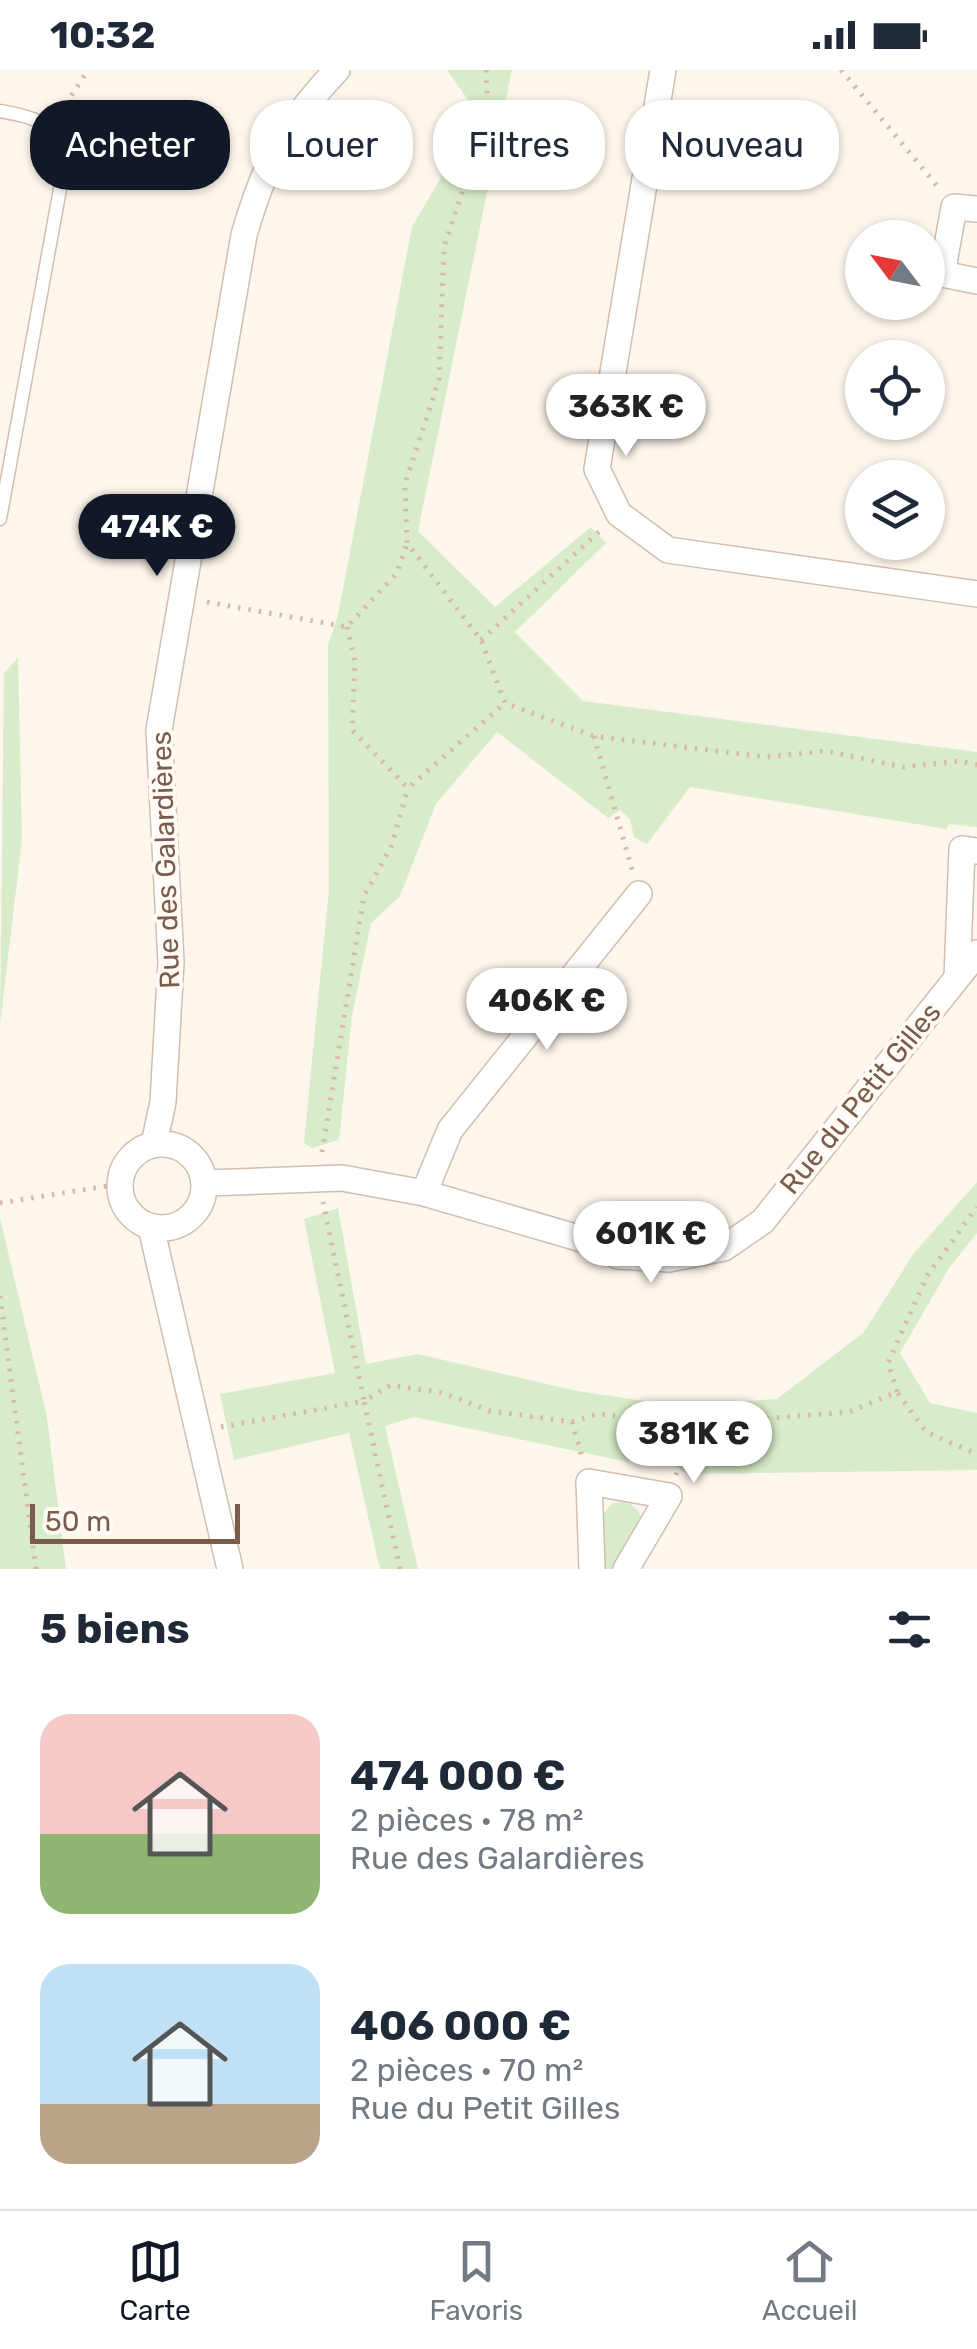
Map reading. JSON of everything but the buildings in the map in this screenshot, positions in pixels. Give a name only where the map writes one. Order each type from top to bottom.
[{"type":"street","name":"Rue des Galardières","points":[[154,1144],[162,1102],[172,962],[159,730],[248,219],[262,172],[278,142],[337,70]]},
{"type":"street","points":[[663,70],[597,469],[619,514],[668,550],[977,594]]},
{"type":"street","points":[[965,208],[942,274],[977,281]]},
{"type":"street","name":"Rue du Petit Gilles","points":[[957,978],[962,849],[977,850]]},
{"type":"street","points":[[424,1193],[450,1130],[639,894]]},
{"type":"street","name":"Rue du Petit Gilles","points":[[205,1183],[342,1178],[424,1193],[582,1239],[618,1256],[669,1259],[724,1248],[763,1221],[977,953]]},
{"type":"street","points":[[151,1227],[182,1223],[202,1199],[205,1183],[194,1157],[168,1144],[154,1144],[130,1159],[120,1184],[128,1211],[151,1227],[230,1569]]},
{"type":"street","points":[[592,1569],[590,1482],[668,1496],[626,1569]]},
{"type":"lane","points":[[0,111],[30,120]]},
{"type":"lane","points":[[0,519],[60,190]]},
{"type":"path","points":[[68,100],[88,70]]},
{"type":"path","points":[[841,70],[965,208]]},
{"type":"path","points":[[347,626],[397,573],[407,543],[405,484],[438,379],[444,248],[488,114],[484,72]]},
{"type":"path","points":[[481,640],[619,514]]},
{"type":"path","points":[[407,543],[481,640],[505,702],[594,736],[765,757],[826,751],[903,767],[960,761],[977,766]]},
{"type":"path","points":[[182,598],[347,626]]},
{"type":"path","points":[[347,626],[354,662],[352,730],[408,788],[505,702]]},
{"type":"path","points":[[594,736],[639,894]]},
{"type":"path","points":[[0,1202],[120,1184]]},
{"type":"path","points":[[977,1208],[927,1276],[888,1363],[897,1392],[926,1432],[977,1454]]},
{"type":"path","points":[[0,1296],[36,1569]]},
{"type":"path","points":[[400,1569],[364,1401],[391,1385],[444,1393],[490,1410],[572,1422],[598,1414],[695,1424],[849,1412],[897,1392]]},
{"type":"path","points":[[572,1422],[590,1482]]},
{"type":"path","points":[[668,1496],[695,1424]]},
{"type":"green space","points":[[447,70],[512,70],[506,100],[468,100]]},
{"type":"green space","points":[[434,190],[488,190],[418,531],[495,607],[591,527],[606,543],[515,632],[583,701],[977,752],[977,827],[949,824],[946,829],[690,787],[647,844],[634,837],[630,819],[620,810],[608,818],[497,732],[436,804],[400,896],[371,923],[352,1016],[339,1140],[312,1148],[304,1143],[329,889],[328,645],[338,615],[412,227]]},
{"type":"green space","points":[[18,657],[22,839],[0,1025],[4,674]]},
{"type":"green space","points":[[977,1182],[977,1233],[949,1268],[900,1353],[930,1403],[977,1413],[977,1470],[688,1474],[676,1467],[677,1449],[631,1441],[628,1462],[414,1417],[385,1426],[418,1569],[380,1569],[349,1433],[234,1460],[220,1394],[335,1373],[304,1219],[338,1208],[366,1364],[418,1354],[577,1391],[678,1406],[777,1399],[864,1332],[914,1253]]},
{"type":"green space","points":[[0,1218],[47,1417],[66,1569],[0,1569]]},
{"type":"green space","points":[[628,1502],[639,1511],[643,1525],[618,1569],[601,1569],[602,1515],[613,1503]]}]
